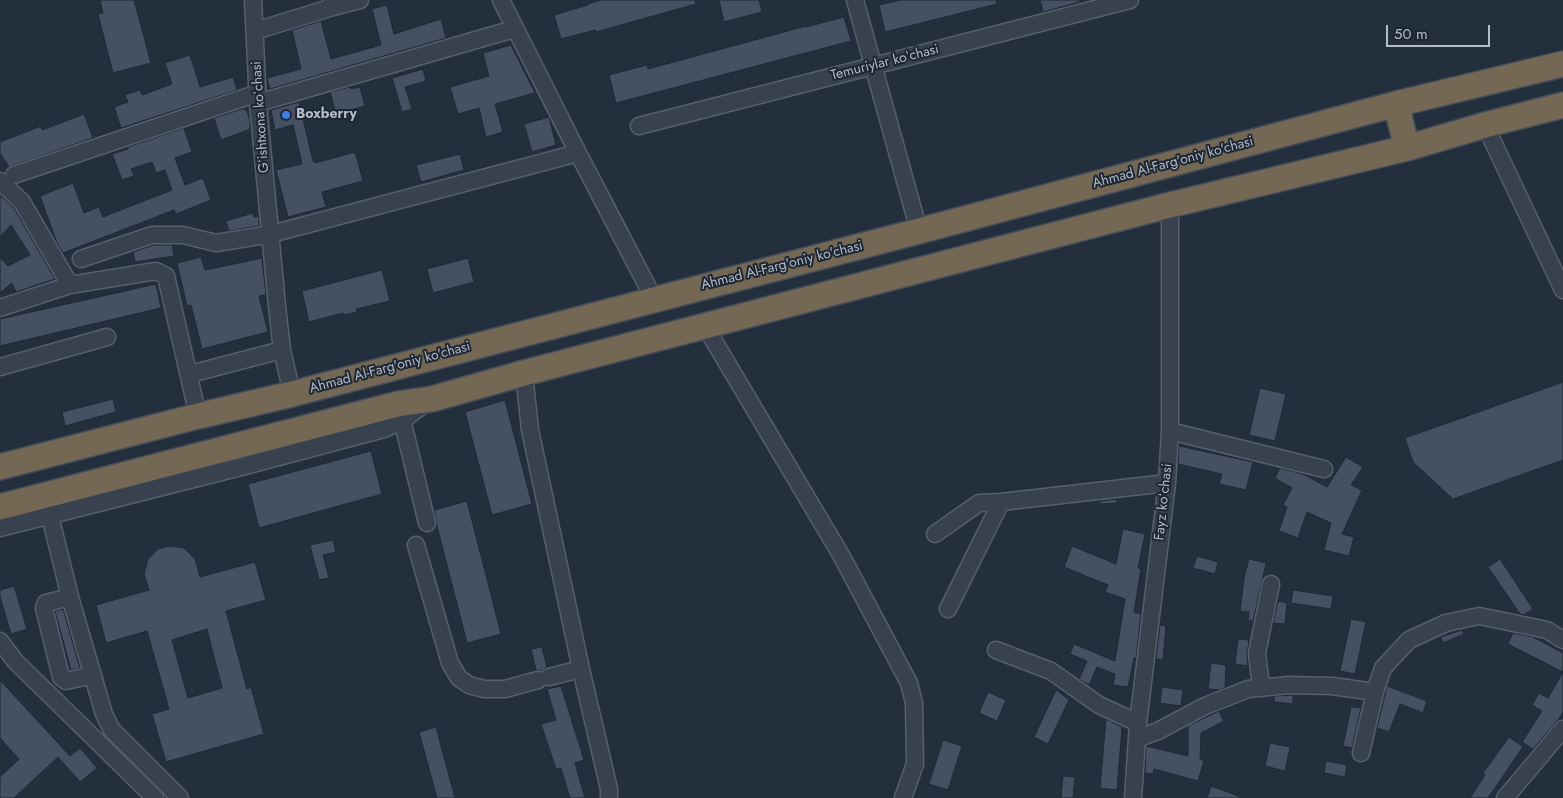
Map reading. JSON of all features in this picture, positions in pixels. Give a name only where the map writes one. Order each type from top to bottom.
[{"type":"highway","name":"Ahmad Al-Farg'oniy ko'chasi","points":[[0,467],[292,394],[1396,104],[1563,64]]},
{"type":"highway","points":[[1396,104],[1407,148]]},
{"type":"highway","points":[[0,507],[50,505],[400,413],[432,399],[524,373],[1170,205],[1407,148],[1563,105]]},
{"type":"street","name":"Gʻishtxona koʻchasi","points":[[253,0],[258,98],[282,350],[292,394]]},
{"type":"street","points":[[255,31],[332,4],[360,0]]},
{"type":"street","points":[[501,0],[514,29],[654,299]]},
{"type":"street","points":[[855,0],[918,231]]},
{"type":"street","name":"Temuriylar koʻchasi","points":[[639,126],[1130,0]]},
{"type":"street","points":[[70,284],[7,178],[258,98],[514,29]]},
{"type":"street","points":[[1485,125],[1563,290]]},
{"type":"street","points":[[81,259],[152,235],[183,235],[216,243],[271,234],[578,153]]},
{"type":"street","name":"Fayz koʻchasi","points":[[1133,798],[1138,730],[1167,483],[1170,431],[1170,205]]},
{"type":"street","points":[[0,308],[70,284],[156,271],[166,276],[174,316],[190,374],[198,416]]},
{"type":"street","points":[[705,326],[841,555],[909,683],[914,703],[915,764],[903,798]]},
{"type":"street","points":[[0,367],[107,337]]},
{"type":"street","points":[[190,374],[282,350]]},
{"type":"street","points":[[524,373],[530,430],[609,790],[609,798]]},
{"type":"street","points":[[400,413],[427,523]]},
{"type":"street","points":[[1170,431],[1324,469]]},
{"type":"street","points":[[935,534],[979,503],[1167,483]]},
{"type":"street","points":[[948,609],[1001,502]]},
{"type":"street","points":[[0,528],[50,505],[70,597],[104,714],[112,730],[180,798]]},
{"type":"street","points":[[416,545],[450,663],[459,678],[469,685],[484,690],[505,688],[581,669]]},
{"type":"street","points":[[1261,688],[1257,653],[1271,584]]},
{"type":"street","points":[[70,597],[46,603],[44,608],[62,677],[66,681],[92,675]]},
{"type":"street","points":[[1362,753],[1375,692],[1383,668],[1409,640],[1446,623],[1479,616],[1547,630],[1563,640]]},
{"type":"street","points":[[0,641],[15,661],[155,798]]},
{"type":"street","points":[[996,650],[1051,670],[1099,705],[1138,730],[1158,731],[1205,706],[1248,689],[1288,685],[1332,686],[1375,692]]},
{"type":"street","points":[[1505,798],[1563,729]]},
{"type":"building","points":[[100,0],[134,0],[151,63],[113,73],[98,14],[103,13]]},
{"type":"building","points":[[601,0],[695,0],[696,4],[596,32],[595,30],[561,39],[554,15]]},
{"type":"building","points":[[719,0],[759,0],[762,12],[724,22]]},
{"type":"building","points":[[901,0],[996,0],[997,4],[885,32],[879,5]]},
{"type":"building","points":[[1040,0],[1080,0],[1080,2],[1043,12]]},
{"type":"building","points":[[387,5],[394,34],[441,19],[446,38],[270,89],[267,78],[301,69],[292,30],[321,21],[331,59],[381,45],[372,9]]},
{"type":"building","points":[[844,17],[851,41],[616,103],[609,75],[647,65],[648,69]]},
{"type":"building","points":[[511,45],[535,93],[495,104],[503,132],[486,137],[479,108],[458,114],[450,87],[489,76],[483,53]]},
{"type":"building","points":[[190,55],[200,87],[233,77],[237,90],[121,128],[114,107],[128,102],[125,95],[140,90],[142,95],[172,84],[165,63]]},
{"type":"building","points":[[423,69],[426,81],[405,87],[412,109],[402,112],[392,78]]},
{"type":"building","points":[[350,87],[351,89],[360,87],[365,106],[336,114],[330,92]]},
{"type":"building","points":[[299,102],[313,161],[315,163],[355,152],[363,181],[322,192],[326,207],[288,217],[276,170],[302,164],[293,125],[275,130],[271,110]]},
{"type":"building","points":[[246,109],[250,120],[250,129],[221,140],[214,118]]},
{"type":"building","points":[[84,114],[93,138],[9,167],[0,153],[0,142],[41,126],[42,130]]},
{"type":"building","points":[[549,117],[556,145],[532,152],[524,124]]},
{"type":"building","points":[[184,128],[192,152],[175,158],[185,185],[203,178],[211,200],[176,214],[174,210],[63,253],[57,243],[40,196],[73,183],[84,213],[99,207],[103,217],[172,190],[165,170],[156,173],[152,162],[131,169],[134,176],[122,180],[112,154]]},
{"type":"building","points":[[460,154],[464,170],[421,182],[416,165]]},
{"type":"building","points":[[0,195],[14,208],[55,279],[16,292],[12,283],[0,293],[0,257],[8,266],[30,255],[11,225],[0,237]]},
{"type":"building","points":[[253,213],[254,217],[259,216],[259,226],[229,231],[226,221]]},
{"type":"building","points":[[154,245],[172,245],[174,256],[135,262],[133,252]]},
{"type":"building","points":[[201,257],[205,270],[262,258],[266,295],[259,296],[268,332],[202,349],[191,305],[187,306],[177,263]]},
{"type":"building","points":[[468,258],[474,282],[433,293],[427,269]]},
{"type":"building","points":[[382,270],[390,301],[356,309],[357,312],[344,315],[343,313],[309,322],[302,291]]},
{"type":"building","points":[[156,284],[161,308],[0,346],[0,319]]},
{"type":"building","points":[[1563,382],[1563,460],[1453,499],[1413,462],[1405,438]]},
{"type":"building","points":[[1260,388],[1286,394],[1275,441],[1249,435]]},
{"type":"building","points":[[113,399],[116,412],[65,426],[62,412]]},
{"type":"building","points":[[505,400],[532,504],[492,515],[465,412]]},
{"type":"building","points":[[1179,446],[1253,462],[1246,490],[1219,484],[1222,474],[1178,464]]},
{"type":"building","points":[[371,451],[382,494],[259,528],[248,484]]},
{"type":"building","points":[[1346,457],[1363,467],[1351,485],[1362,490],[1342,534],[1354,537],[1349,556],[1324,550],[1331,523],[1307,512],[1298,538],[1279,531],[1287,507],[1283,505],[1292,488],[1275,478],[1280,468],[1303,474],[1327,487]]},
{"type":"building","points":[[1117,499],[1117,503],[1100,504],[1100,501]]},
{"type":"building","points":[[467,501],[501,634],[467,643],[434,510]]},
{"type":"building","points":[[1123,529],[1145,534],[1138,568],[1141,569],[1134,612],[1141,614],[1136,658],[1134,658],[1128,687],[1113,685],[1115,674],[1097,667],[1089,685],[1079,679],[1087,661],[1070,654],[1074,644],[1115,661],[1125,599],[1105,592],[1108,585],[1064,567],[1072,546],[1116,564]]},
{"type":"building","points":[[333,540],[336,552],[323,555],[329,578],[319,580],[310,545]]},
{"type":"building","points":[[170,546],[184,548],[195,559],[200,577],[255,562],[266,600],[226,611],[247,689],[251,687],[264,734],[166,762],[152,714],[169,709],[147,631],[106,643],[96,605],[149,590],[144,574],[148,559],[158,549]],"holes":[[[207,629],[222,688],[188,698],[172,640]]]},
{"type":"building","points":[[1197,556],[1218,562],[1215,574],[1193,568]]},
{"type":"building","points":[[1249,559],[1266,563],[1253,621],[1248,620],[1249,612],[1240,611],[1244,578]]},
{"type":"building","points":[[1500,559],[1533,609],[1523,615],[1520,614],[1488,567]]},
{"type":"building","points":[[14,586],[27,629],[11,634],[0,597],[0,590]]},
{"type":"building","points":[[1293,590],[1333,596],[1331,609],[1291,603]]},
{"type":"building","points":[[1278,601],[1287,603],[1285,624],[1273,623]]},
{"type":"building","points":[[63,609],[80,668],[71,670],[55,611]]},
{"type":"building","points":[[1351,619],[1366,622],[1355,674],[1340,671]]},
{"type":"building","points":[[1160,625],[1166,626],[1163,660],[1156,659]]},
{"type":"building","points":[[1462,630],[1464,634],[1443,643],[1441,637]]},
{"type":"building","points":[[1513,633],[1533,637],[1563,653],[1563,672],[1508,644]]},
{"type":"building","points":[[1238,639],[1249,640],[1248,666],[1235,664]]},
{"type":"building","points":[[542,647],[547,667],[541,671],[536,670],[531,649]]},
{"type":"building","points":[[1211,663],[1226,665],[1225,688],[1219,690],[1208,689]]},
{"type":"building","points":[[1563,672],[1563,712],[1533,749],[1522,742],[1542,711],[1532,705],[1539,693],[1548,698]]},
{"type":"building","points":[[0,680],[70,756],[80,748],[97,768],[80,782],[58,757],[14,798],[0,798],[0,777],[19,759],[0,738]]},
{"type":"building","points":[[561,686],[584,760],[575,763],[585,798],[570,798],[561,768],[556,769],[541,724],[556,720],[547,689]]},
{"type":"building","points":[[1387,686],[1427,701],[1423,713],[1400,704],[1389,732],[1377,728]]},
{"type":"building","points":[[1162,687],[1183,690],[1181,706],[1160,703]]},
{"type":"building","points":[[1056,690],[1069,700],[1048,744],[1034,737]]},
{"type":"building","points":[[988,692],[1006,700],[997,721],[979,713]]},
{"type":"building","points":[[1293,695],[1293,704],[1274,702],[1274,696]]},
{"type":"building","points":[[1351,707],[1361,708],[1352,748],[1343,746]]},
{"type":"building","points":[[1219,711],[1224,721],[1201,733],[1200,759],[1204,761],[1198,781],[1154,769],[1153,774],[1145,773],[1146,746],[1188,756],[1188,726]]},
{"type":"building","points":[[1106,719],[1122,727],[1117,790],[1100,788]]},
{"type":"building","points":[[436,727],[455,798],[437,798],[419,732]]},
{"type":"building","points":[[1509,737],[1523,747],[1488,798],[1470,798],[1485,775],[1483,773]]},
{"type":"building","points":[[943,740],[962,746],[948,790],[929,784]]},
{"type":"building","points":[[1270,743],[1290,747],[1285,771],[1265,766]]},
{"type":"building","points":[[1326,761],[1347,765],[1345,777],[1324,773]]},
{"type":"building","points":[[1063,776],[1075,777],[1073,798],[1061,798]]},
{"type":"building","points":[[1211,786],[1241,797],[1207,798]]},
{"type":"place","name":"Boxberry","points":[[286,115]]}]
